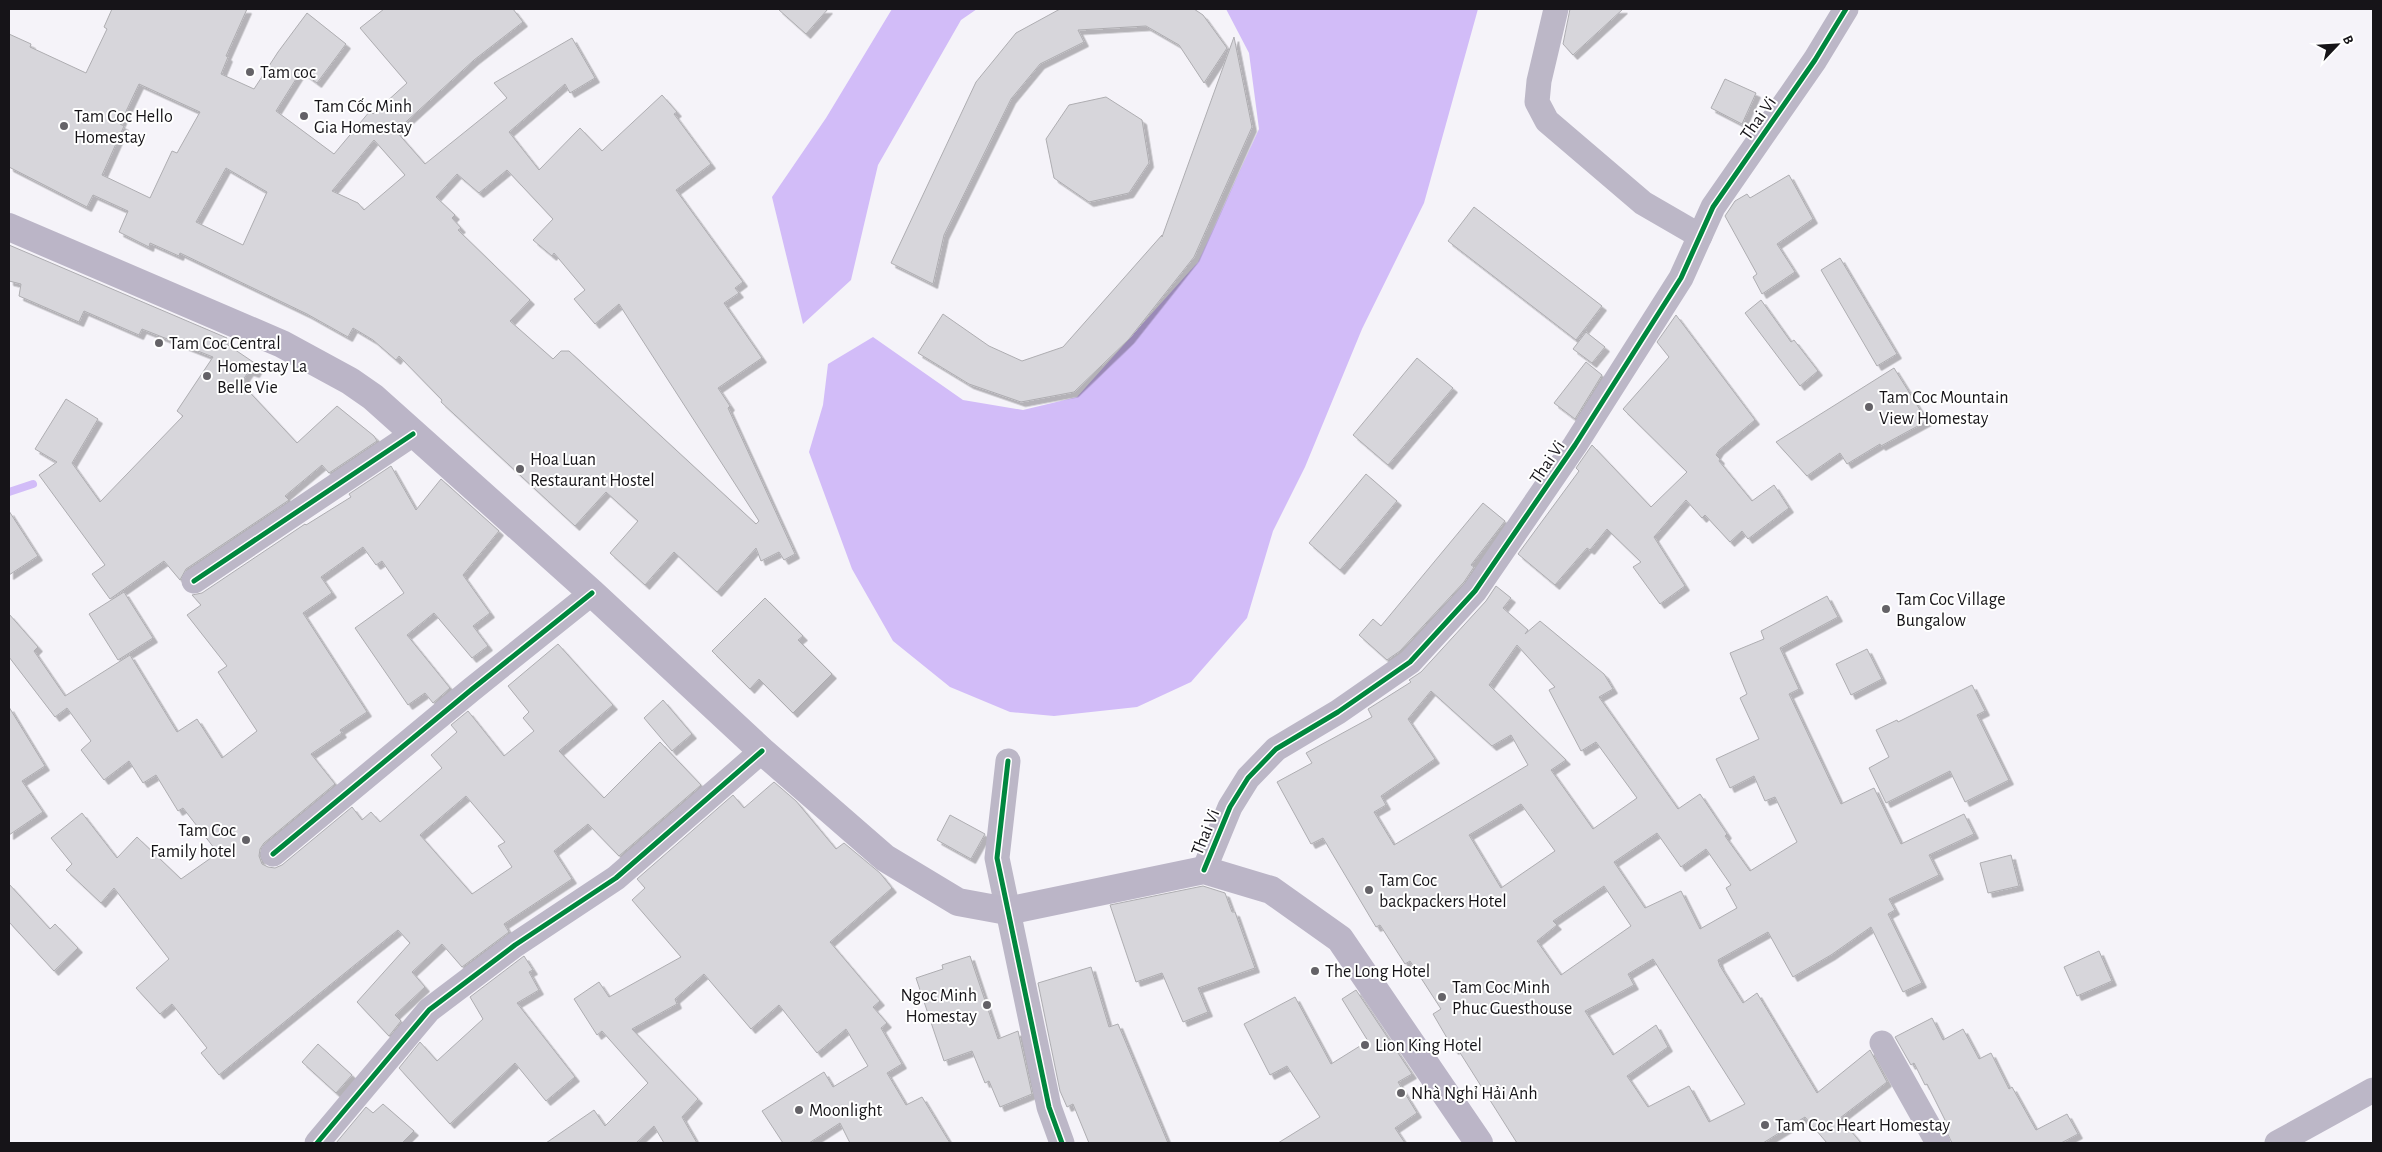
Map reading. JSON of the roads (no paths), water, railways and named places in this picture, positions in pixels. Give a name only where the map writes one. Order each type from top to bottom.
[{"type":"main road","points":[[9,227],[282,344],[350,381],[373,398],[592,593],[762,751],[885,858],[958,902],[1008,911],[1204,870],[1270,890],[1340,939],[1479,1143]]},
{"type":"street","points":[[1556,9],[1539,81],[1537,102],[1547,121],[1643,203],[1700,236]]},
{"type":"street","name":"Thai Vi","points":[[1204,870],[1230,807],[1248,778],[1276,749],[1338,712],[1410,662],[1475,591],[1575,445],[1681,278],[1713,207],[1815,60],[1846,9]]},
{"type":"street","points":[[194,581],[413,434]]},
{"type":"street","points":[[273,854],[471,690],[592,593]]},
{"type":"street","points":[[317,1143],[429,1010],[516,945],[616,878],[762,751]]},
{"type":"street","points":[[1008,761],[997,858],[1049,1107],[1062,1143]]},
{"type":"street","points":[[1882,1044],[1938,1143]]},
{"type":"street","points":[[2277,1143],[2373,1090]]},
{"type":"waterway","points":[[9,492],[33,484]]},
{"type":"place","name":"Tam coc","points":[[250,72]]},
{"type":"place","name":"Tam Cốc Minh Gia Homestay","points":[[304,116]]},
{"type":"place","name":"Tam Coc Hello Homestay","points":[[64,126]]},
{"type":"place","name":"Tam Coc Central","points":[[159,343]]},
{"type":"place","name":"Homestay La Belle Vie","points":[[207,376]]},
{"type":"place","name":"Tam Coc Mountain View Homestay","points":[[1869,407]]},
{"type":"place","name":"Hoa Luan Restaurant Hostel","points":[[520,469]]},
{"type":"place","name":"Tam Coc Village Bungalow","points":[[1886,609]]},
{"type":"place","name":"Tam Coc Family hotel","points":[[246,840]]},
{"type":"place","name":"Tam Coc backpackers Hotel","points":[[1369,890]]},
{"type":"place","name":"The Long Hotel","points":[[1315,971]]},
{"type":"place","name":"Tam Coc Minh Phuc Guesthouse","points":[[1442,997]]},
{"type":"place","name":"Ngoc Minh Homestay","points":[[987,1005]]},
{"type":"place","name":"Lion King Hotel","points":[[1365,1045]]},
{"type":"place","name":"Nhà Nghỉ Hải Anh","points":[[1401,1093]]},
{"type":"place","name":"Moonlight","points":[[799,1110]]},
{"type":"place","name":"Tam Coc Heart Homestay","points":[[1765,1125]]}]
